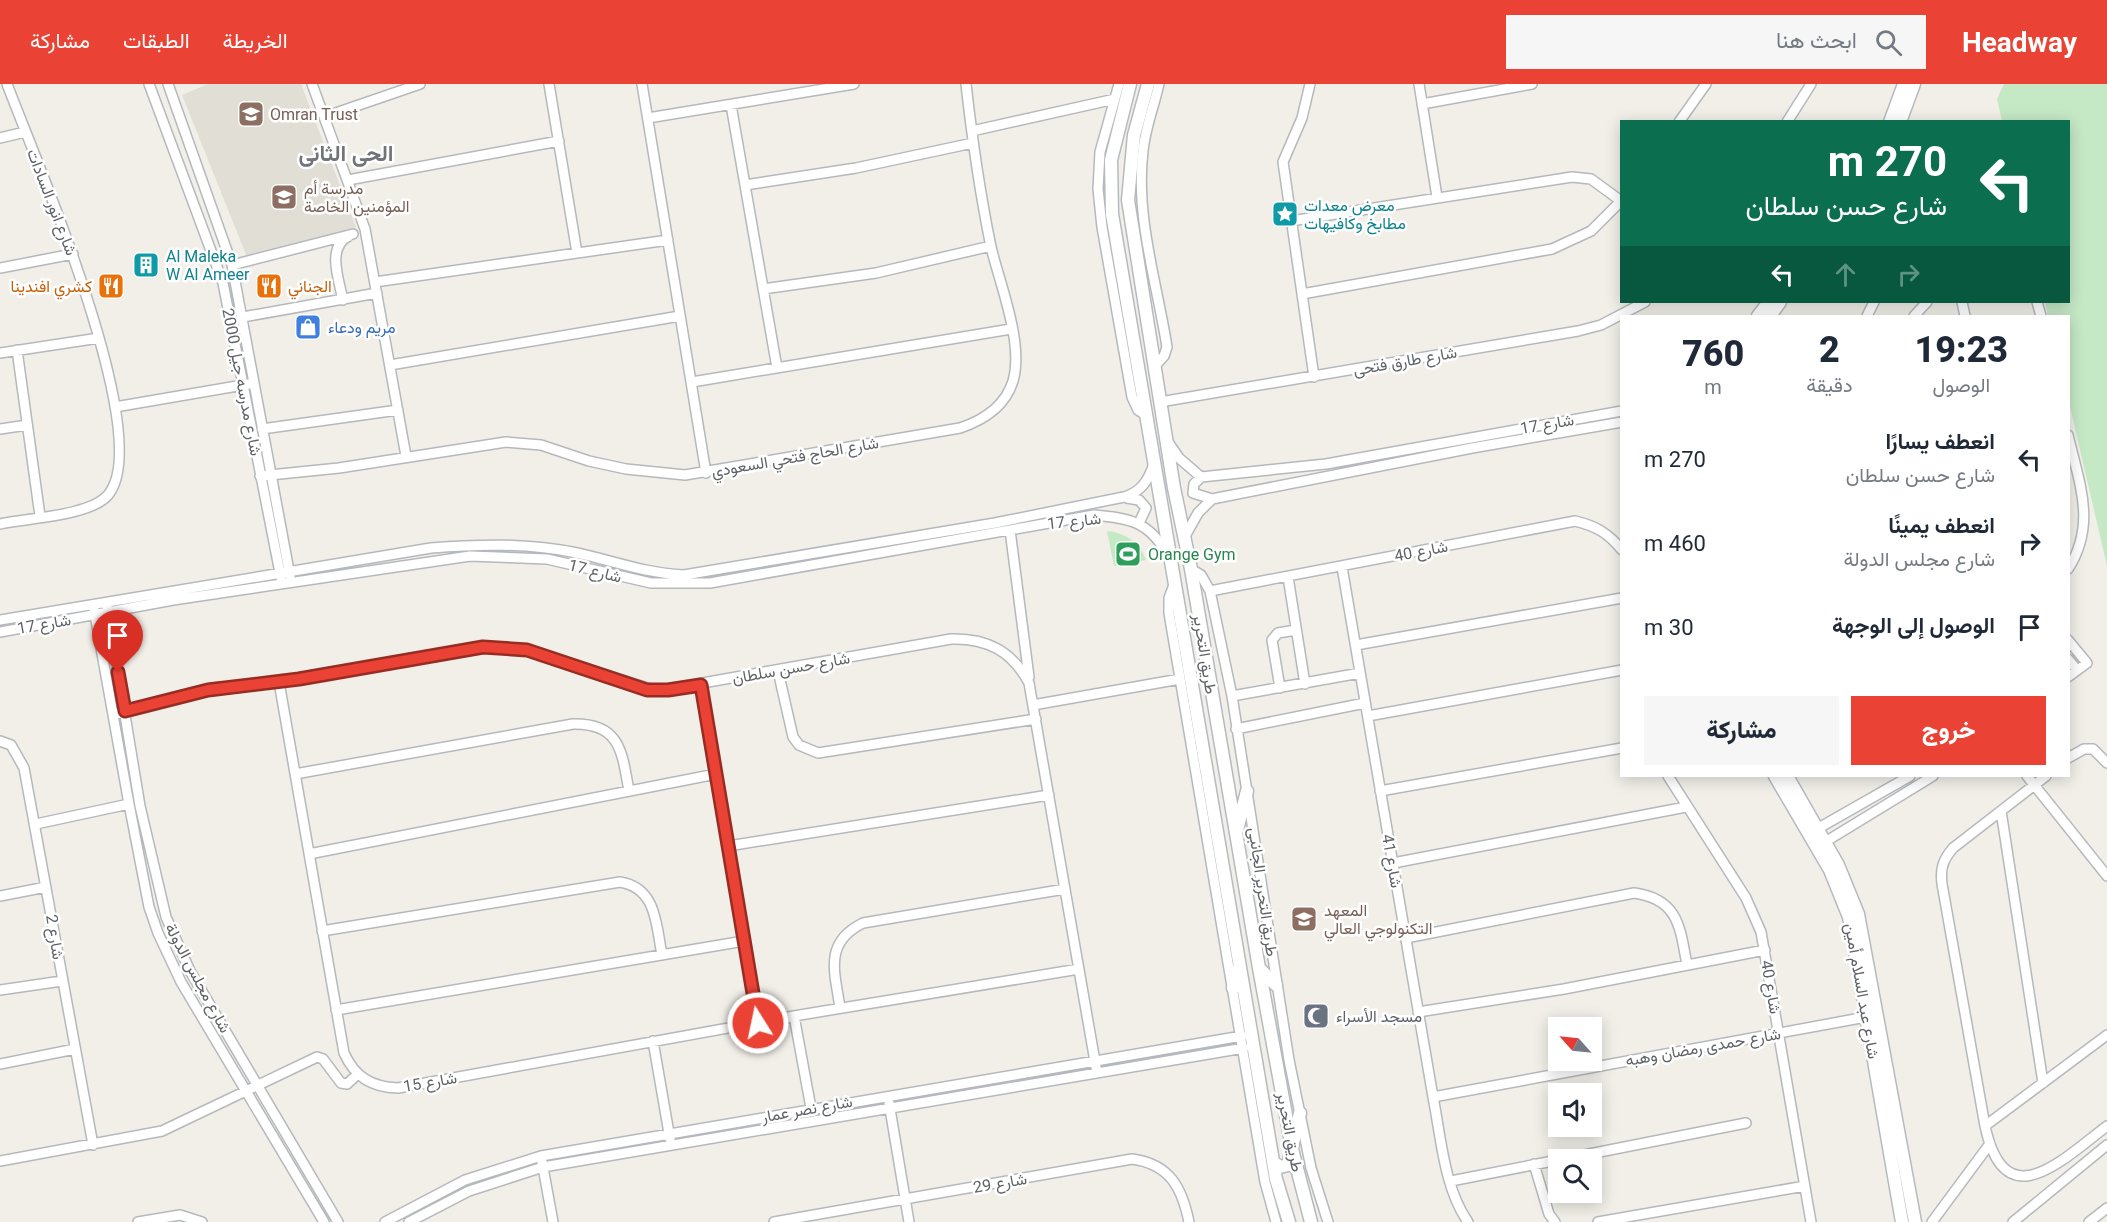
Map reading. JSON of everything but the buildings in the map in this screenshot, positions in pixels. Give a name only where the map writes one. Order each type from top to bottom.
[{"type":"street","name":"شارع انور السادات","points":[[7,84],[73,254],[99,338],[115,407],[119,466],[117,481],[108,496],[82,511],[40,516]]},
{"type":"street","points":[[149,86],[169,84]]},
{"type":"street","name":"شارع مدرسه جيل 2000","points":[[169,84],[232,265],[262,429],[265,475]]},
{"type":"street","points":[[312,84],[365,229],[406,456]]},
{"type":"street","points":[[324,117],[420,84]]},
{"type":"street","points":[[549,84],[577,253]]},
{"type":"street","points":[[642,84],[706,472]]},
{"type":"street","points":[[648,118],[854,84]]},
{"type":"street","name":"شارع الحاج فتحي السعودي","points":[[265,475],[339,468],[406,456],[524,442],[626,469],[685,475],[960,428],[977,422],[992,412],[1004,399],[1012,383],[1016,365],[1011,329],[991,246],[973,143],[966,84]]},
{"type":"street","points":[[1119,84],[1100,152],[1099,208],[1132,397],[1138,410],[1147,416]]},
{"type":"street","name":"طريق التحرير","points":[[1130,84],[1110,175],[1112,214],[1175,582],[1185,677],[1196,709],[1240,967],[1257,1101],[1280,1199],[1289,1222]]},
{"type":"street","name":"طريق التحرير","points":[[1148,84],[1134,135],[1128,178],[1128,200],[1145,318],[1191,568],[1259,968],[1293,1153],[1302,1195],[1311,1222]]},
{"type":"street","points":[[1154,367],[1164,356],[1167,347],[1143,211],[1141,174],[1143,149],[1159,84]]},
{"type":"street","points":[[1311,84],[1302,118],[1283,162],[1314,377]]},
{"type":"street","points":[[1419,84],[1437,197]]},
{"type":"street","points":[[1422,104],[1532,84]]},
{"type":"street","points":[[1680,120],[1706,84]]},
{"type":"street","points":[[1788,120],[1811,84]]},
{"type":"street","points":[[1891,120],[1904,84]]},
{"type":"street","points":[[1901,120],[1914,84]]},
{"type":"street","name":"شارع مدرسه جيل 2000","points":[[149,86],[223,283],[286,578]]},
{"type":"street","points":[[972,131],[1114,99]]},
{"type":"street","points":[[731,105],[777,368]]},
{"type":"street","points":[[0,138],[25,132]]},
{"type":"street","points":[[348,180],[559,141]]},
{"type":"street","points":[[745,185],[856,168],[973,143]]},
{"type":"street","points":[[1291,221],[1572,177],[1591,179],[1620,199]]},
{"type":"street","points":[[1302,294],[1552,249],[1591,231],[1620,201]]},
{"type":"street","points":[[232,265],[365,229]]},
{"type":"street","points":[[343,300],[335,253],[338,244],[353,234]]},
{"type":"street","points":[[375,282],[668,240]]},
{"type":"street","points":[[763,289],[876,273],[991,246]]},
{"type":"street","points":[[0,268],[73,254]]},
{"type":"street","points":[[1125,291],[1132,296],[1142,290]]},
{"type":"street","points":[[243,317],[377,293]]},
{"type":"street","name":"شارع طارق فتحى","points":[[1622,315],[1643,303]]},
{"type":"street","points":[[1759,315],[1768,303]]},
{"type":"street","points":[[1915,315],[1925,303]]},
{"type":"street","points":[[390,365],[680,316]]},
{"type":"street","name":"شارع طارق فتحى","points":[[1160,402],[1578,332],[1620,316]]},
{"type":"street","points":[[1131,322],[1137,317],[1145,318]]},
{"type":"street","points":[[692,382],[1011,329]]},
{"type":"street","points":[[0,353],[99,338]]},
{"type":"street","points":[[0,524],[40,516],[17,350]]},
{"type":"street","points":[[115,407],[254,383]]},
{"type":"street","points":[[262,429],[398,410]]},
{"type":"street","name":"شارع 17","points":[[1201,477],[1326,464],[1620,411]]},
{"type":"street","name":"شارع 17","points":[[1212,499],[1472,448],[1620,422]]},
{"type":"street","points":[[0,429],[27,425]]},
{"type":"street","points":[[1167,441],[1179,458],[1201,477],[1194,484],[1193,493],[1212,499],[1198,513],[1184,538]]},
{"type":"street","points":[[2070,444],[2086,516],[2084,536],[2070,565]]},
{"type":"street","name":"شارع 17","points":[[0,632],[108,613],[430,548],[490,544],[577,554],[637,570],[684,575],[995,523],[1124,497],[1135,494],[1142,486],[1154,462]]},
{"type":"street","points":[[1124,497],[1144,504],[1145,512],[1139,523],[1162,545],[1171,562]]},
{"type":"street","name":"شارع 17","points":[[0,620],[106,602],[432,560],[509,556],[585,567],[651,583],[710,583],[1094,515],[1124,518],[1139,523]]},
{"type":"street","name":"شارع 40","points":[[1210,591],[1575,521],[1594,526],[1610,536],[1620,548]]},
{"type":"street","points":[[1010,530],[1029,683]]},
{"type":"street","name":"شارع 41","points":[[1342,567],[1433,1097],[1451,1182],[1459,1207],[1468,1222]]},
{"type":"street","name":"طريق التحرير الجانبى","points":[[1191,568],[1201,575],[1210,591],[1232,696],[1276,985],[1311,1168],[1328,1222]]},
{"type":"street","points":[[1288,577],[1305,684]]},
{"type":"street","points":[[1356,645],[1620,598]]},
{"type":"street","name":"شارع مجلس الدولة","points":[[106,602],[140,806],[166,917],[190,970],[338,1222]]},
{"type":"street","name":"شارع مجلس الدولة","points":[[93,604],[149,907],[158,933],[181,982],[324,1222]]},
{"type":"street","points":[[1280,688],[1272,640],[1278,633],[1296,630]]},
{"type":"street","name":"شارع حسن سلطان","points":[[115,714],[208,690],[279,682],[483,647],[505,647],[548,656],[647,690],[668,690],[701,685],[951,639],[967,638],[998,647],[1022,669],[1029,683],[1097,1073]]},
{"type":"street","points":[[2070,642],[2087,663],[2070,675]]},
{"type":"street","points":[[2070,659],[2079,653]]},
{"type":"street","points":[[2070,661],[2077,670]]},
{"type":"street","points":[[1033,705],[1185,677],[1201,677],[1207,669]]},
{"type":"street","points":[[1368,716],[1620,670]]},
{"type":"street","points":[[778,671],[793,737],[799,745],[818,753],[1036,719]]},
{"type":"street","points":[[1232,696],[1360,673]]},
{"type":"street","points":[[1185,677],[1201,795],[1233,988],[1257,1101],[1265,1182],[1276,1222]]},
{"type":"street","points":[[0,1161],[162,1131],[317,1057],[323,1059],[341,1083],[347,1084],[358,1074],[344,1053],[279,682]]},
{"type":"street","points":[[701,685],[758,1023]]},
{"type":"street","points":[[1196,709],[1205,701],[1213,701]]},
{"type":"street","points":[[1236,729],[1365,703]]},
{"type":"street","points":[[295,774],[573,724],[587,724],[607,732],[621,748],[629,791]]},
{"type":"street","name":"شارع 2","points":[[0,741],[11,745],[19,757],[36,824],[62,981],[93,1145]]},
{"type":"street","points":[[1380,791],[1620,748]]},
{"type":"street","points":[[2070,757],[2084,749],[2093,749],[2107,763]]},
{"type":"street","points":[[309,854],[716,774]]},
{"type":"street","name":"شارع 40","points":[[1669,777],[1746,898],[1765,950],[1811,1222]]},
{"type":"street","name":"شارع عبد السلام أمين","points":[[1776,777],[1840,893],[1855,942],[1866,1017],[1890,1115]]},
{"type":"street","name":"شارع عبد السلام أمين","points":[[1788,777],[1849,889],[1860,923],[1897,1155],[1915,1222]]},
{"type":"street","points":[[1817,829],[1908,777]]},
{"type":"street","points":[[1825,842],[1931,777]]},
{"type":"street","points":[[2028,777],[2107,876]]},
{"type":"street","points":[[2045,777],[1953,848],[1944,858],[1940,871],[1985,1126],[1995,1159],[2006,1170],[2020,1176],[2036,1176],[2050,1169],[2107,1126]]},
{"type":"street","points":[[1236,834],[1247,792]]},
{"type":"street","points":[[728,846],[1049,795]]},
{"type":"street","points":[[1201,795],[1214,812]]},
{"type":"street","points":[[36,824],[129,804]]},
{"type":"street","points":[[1393,863],[1686,807]]},
{"type":"street","points":[[2001,811],[2043,1083]]},
{"type":"street","points":[[322,931],[620,882],[640,888],[651,902],[662,955]]},
{"type":"street","points":[[0,896],[46,887]]},
{"type":"street","points":[[840,1008],[834,958],[841,939],[851,929],[863,923],[1065,889]]},
{"type":"street","points":[[1406,938],[1634,893],[1658,899],[1675,916],[1680,927],[1687,965]]},
{"type":"street","points":[[336,1010],[744,941]]},
{"type":"street","points":[[1418,1012],[1765,950]]},
{"type":"street","points":[[1233,988],[1240,967]]},
{"type":"street","points":[[1259,968],[1276,985]]},
{"type":"street","name":"شارع 15","points":[[358,1074],[371,1084],[398,1088],[794,1016],[1079,969]]},
{"type":"street","points":[[0,990],[62,981]]},
{"type":"street","points":[[794,1016],[811,1108]]},
{"type":"street","name":"شارع حمدى رمضان وهبه","points":[[1433,1097],[1866,1017]]},
{"type":"street","points":[[1985,1126],[2107,1035]]},
{"type":"street","name":"شارع نصر عمار","points":[[385,1222],[465,1180],[541,1156],[1242,1036]]},
{"type":"street","points":[[653,1041],[672,1147]]},
{"type":"street","name":"شارع نصر عمار","points":[[409,1222],[469,1191],[543,1167],[672,1147],[1244,1048]]},
{"type":"street","points":[[0,1064],[75,1049]]},
{"type":"street","points":[[887,1096],[909,1222]]},
{"type":"street","points":[[1273,1162],[1277,1167],[1285,1167],[1293,1153],[1300,1113]]},
{"type":"street","points":[[1602,1151],[1746,1123]]},
{"type":"street","points":[[1932,1222],[1989,1145]]},
{"type":"street","points":[[2013,1222],[2026,1209],[2107,1145]]},
{"type":"street","name":"شارع عبد السلام أمين","points":[[1897,1155],[1902,1222]]},
{"type":"street","points":[[541,1156],[553,1222]]},
{"type":"street","name":"شارع 29","points":[[774,1222],[822,1218],[905,1200],[1132,1159],[1153,1164],[1172,1178],[1184,1198],[1189,1222]]},
{"type":"street","points":[[1451,1182],[1548,1162]]},
{"type":"street","points":[[1534,1164],[1549,1214],[1555,1222]]},
{"type":"street","points":[[1598,1222],[1805,1186]]},
{"type":"street","points":[[1280,1199],[1287,1191],[1302,1195]]},
{"type":"street","points":[[2089,1222],[2105,1214]]},
{"type":"street","points":[[138,1222],[180,1215],[202,1222]]},
{"type":"shaded area","points":[[208,84],[301,84],[356,227],[247,257],[182,95]]},
{"type":"green space","points":[[2004,84],[2107,84],[2107,566],[2070,406],[2070,315],[2048,315],[2045,303],[2070,303],[2070,120],[2002,120],[1997,99]]},
{"type":"green space","name":"Orange Gym","points":[[1107,531],[1131,540],[1146,560],[1114,566]]},
{"type":"place","name":"Omran Trust","points":[[251,114]]},
{"type":"place","name":"مدرسة أم المؤمنين الخاصة","points":[[284,197]]},
{"type":"place","name":"معرض معدات مطابخ وكافيهات","points":[[1285,214]]},
{"type":"place","name":"Al Maleka W Al Ameer","points":[[146,265]]},
{"type":"place","name":"كشري افندينا","points":[[111,286]]},
{"type":"place","name":"الجناني","points":[[269,286]]},
{"type":"place","name":"مريم ودعاء","points":[[308,327]]},
{"type":"place","name":"Orange Gym","points":[[1128,554]]},
{"type":"place","name":"المعهد التكنولوجي العالي","points":[[1304,919]]},
{"type":"place","name":"مسجد الأسراء","points":[[1316,1016]]},
{"type":"district","name":"الحى الثانى","points":[[346,153]]},
{"type":"route","points":[[118,672],[125,711],[194,692],[299,679],[483,647],[527,650],[647,690],[668,690],[701,685],[758,1023]]}]
